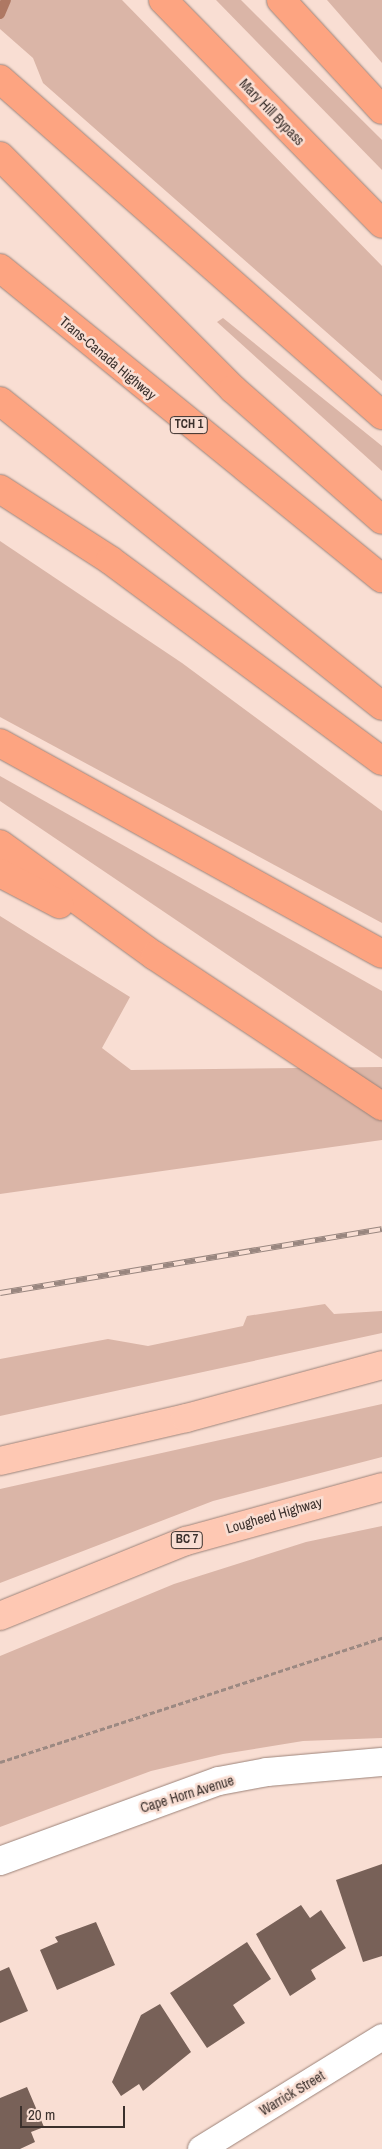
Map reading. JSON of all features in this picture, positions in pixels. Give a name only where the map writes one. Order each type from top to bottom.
[{"type":"highway","name":"Mary Hill Bypass","points":[[163,0],[382,224]]},
{"type":"highway","points":[[281,0],[382,110]]},
{"type":"highway","points":[[0,80],[382,415]]},
{"type":"highway","points":[[0,156],[233,388],[382,520]]},
{"type":"highway","name":"Trans-Canada Highway","points":[[0,268],[382,578]]},
{"type":"highway","points":[[0,401],[382,706]]},
{"type":"highway","points":[[0,489],[110,560],[382,761]]},
{"type":"highway","points":[[0,743],[382,954]]},
{"type":"highway","points":[[0,844],[155,956],[382,1106]]},
{"type":"highway","points":[[0,873],[155,956]]},
{"type":"main road","points":[[0,1461],[186,1418],[382,1365]]},
{"type":"main road","name":"Lougheed Highway","points":[[0,1616],[186,1541],[382,1487]]},
{"type":"street","name":"Cape Horn Avenue","points":[[0,1861],[219,1781],[277,1770],[382,1762]]},
{"type":"street","name":"Warrick Street","points":[[201,2149],[382,2037]]},
{"type":"path","points":[[0,1762],[382,1638]]},
{"type":"shaded area","points":[[0,0],[122,0],[382,266],[382,381],[43,83],[33,58],[0,29]]},
{"type":"shaded area","points":[[216,0],[241,0],[382,140],[382,170]]},
{"type":"shaded area","points":[[327,0],[382,0],[382,63]]},
{"type":"shaded area","points":[[223,318],[382,446],[382,471],[217,322]]},
{"type":"shaded area","points":[[0,541],[182,663],[382,811],[382,923],[0,717]]},
{"type":"shaded area","points":[[0,776],[382,991],[382,1059],[0,801]]},
{"type":"shaded area","points":[[0,916],[130,997],[102,1048],[131,1070],[382,1067],[382,1140],[0,1194]]},
{"type":"shaded area","points":[[325,1304],[334,1314],[382,1311],[382,1333],[0,1416],[0,1359],[108,1339],[148,1346],[243,1326],[247,1316]]},
{"type":"shaded area","points":[[382,1404],[382,1457],[213,1501],[0,1583],[0,1489]]},
{"type":"shaded area","points":[[382,1526],[382,1738],[303,1741],[223,1754],[151,1771],[0,1827],[0,1656],[174,1584],[306,1542]]},
{"type":"building","points":[[382,1864],[382,1956],[363,1962],[336,1880]]},
{"type":"building","points":[[301,1905],[310,1918],[321,1910],[346,1948],[311,1970],[316,1979],[290,1996],[256,1934]]},
{"type":"building","points":[[96,1922],[115,1965],[57,1990],[40,1950],[58,1942],[55,1937]]},
{"type":"building","points":[[247,1942],[271,1979],[233,2005],[245,2023],[207,2048],[170,1993]]},
{"type":"building","points":[[9,1967],[28,2011],[0,2023],[0,1971]]},
{"type":"building","points":[[160,2004],[191,2052],[143,2091],[139,2084],[121,2096],[112,2082],[141,2015]]},
{"type":"building","points":[[27,2087],[44,2127],[31,2132],[35,2142],[20,2149],[0,2149],[0,2098]]},
{"type":"waterway","points":[[0,14],[6,0]]},
{"type":"railway","points":[[0,1293],[382,1229]]}]
